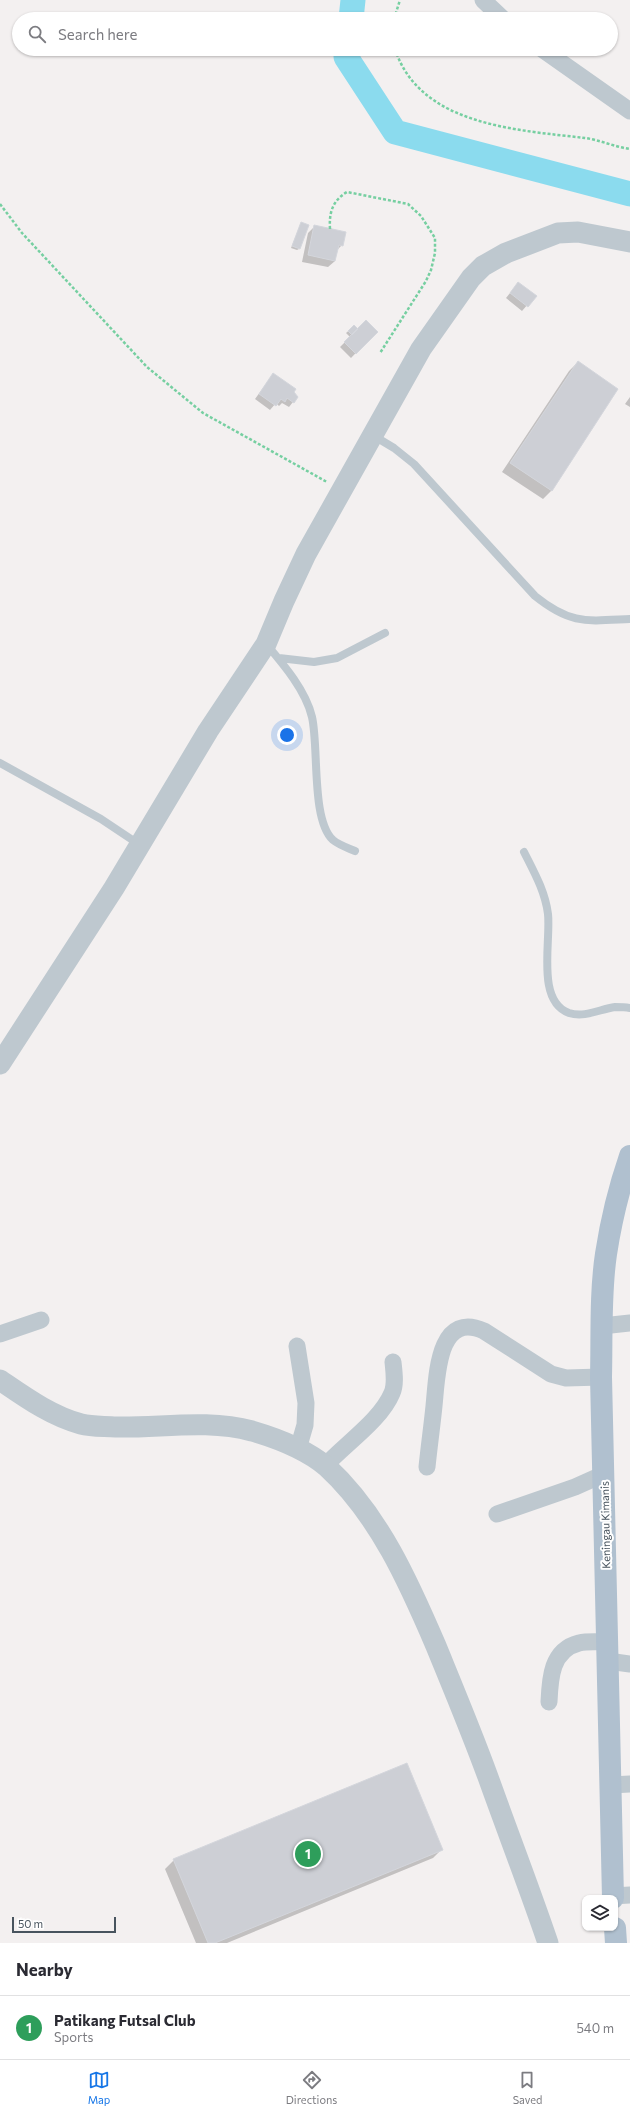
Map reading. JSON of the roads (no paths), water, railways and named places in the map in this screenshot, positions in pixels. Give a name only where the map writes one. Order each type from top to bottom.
[{"type":"main road","name":"Keningau Kimanis","points":[[619,1896],[620,1784],[608,1652],[601,1377],[606,1255],[622,1181],[630,1156]]},
{"type":"main road","points":[[615,1931],[616,1943]]},
{"type":"street","points":[[483,0],[496,12]]},
{"type":"street","points":[[552,56],[630,111]]},
{"type":"street","points":[[0,1064],[141,845],[208,731],[273,651],[284,601],[306,554],[374,436],[421,349],[471,278],[483,266],[526,244],[558,233],[578,232],[597,234],[630,242]]},
{"type":"street","points":[[0,1334],[41,1320]]},
{"type":"street","points":[[602,1326],[630,1323]]},
{"type":"street","points":[[427,1467],[439,1355],[448,1338],[459,1328],[473,1326],[484,1331],[551,1374],[566,1378],[601,1377]]},
{"type":"street","points":[[297,1346],[306,1403],[305,1426],[298,1449]]},
{"type":"street","points":[[325,1466],[370,1422],[389,1399],[394,1385],[393,1362]]},
{"type":"street","points":[[0,1380],[56,1415],[80,1424],[93,1426],[145,1427],[184,1424],[219,1425],[252,1431],[298,1449],[325,1466],[353,1494],[408,1581],[466,1719],[527,1879],[548,1943]]},
{"type":"street","points":[[497,1514],[575,1487],[604,1474]]},
{"type":"street","points":[[549,1702],[553,1665],[567,1648],[580,1643],[608,1652],[630,1664]]},
{"type":"lane","points":[[374,436],[394,448],[414,464],[535,596],[553,610],[573,619],[596,621],[630,619]]},
{"type":"lane","points":[[273,651],[314,662],[336,658],[384,633]]},
{"type":"lane","points":[[273,651],[290,672],[312,716],[318,800],[324,828],[332,839],[355,851]]},
{"type":"lane","points":[[0,763],[101,819],[141,845]]},
{"type":"lane","points":[[524,852],[544,892],[548,915],[547,950],[550,993],[555,1004],[570,1013],[590,1014],[614,1007],[630,1008]]},
{"type":"waterway","points":[[352,12],[353,0]]},
{"type":"waterway","points":[[346,56],[395,132],[630,194]]},
{"type":"place","name":"Patikang Futsal Club","points":[[308,1854]]}]
